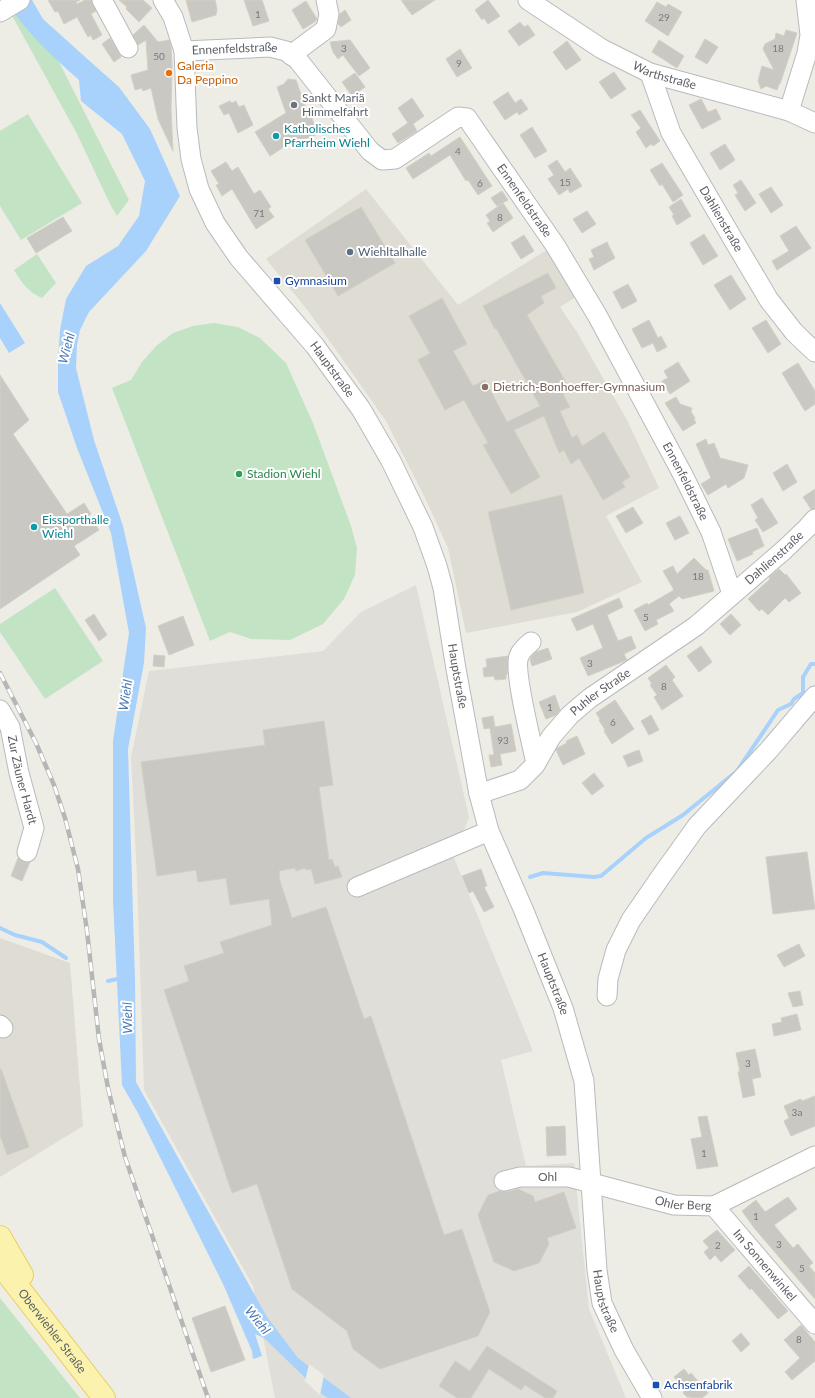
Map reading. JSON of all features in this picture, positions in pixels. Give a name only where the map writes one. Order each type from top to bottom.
[{"type":"main road","points":[[0,1237],[70,1353]]},
{"type":"main road","name":"Oberwiehler Straße","points":[[2,1266],[104,1398]]},
{"type":"street","points":[[102,0],[128,48]]},
{"type":"street","name":"Hauptstraße","points":[[163,0],[173,17],[184,51],[187,128],[191,159],[199,189],[215,223],[239,258],[315,346],[361,409],[391,461],[422,527],[437,566],[443,588],[479,794],[489,831],[563,1008],[584,1081],[597,1270],[602,1303],[624,1350],[652,1398]]},
{"type":"street","points":[[326,0],[332,3],[340,0]]},
{"type":"street","points":[[291,55],[326,29],[329,14],[326,0]]},
{"type":"street","name":"Warthstraße","points":[[528,0],[602,49],[650,73],[789,110],[815,123]]},
{"type":"street","points":[[789,110],[807,53],[810,35],[806,0]]},
{"type":"street","name":"Ennenfeldstraße","points":[[184,51],[270,48],[286,51],[298,60],[370,151],[382,160],[395,159],[458,118],[467,118],[555,245],[597,315],[711,532],[732,594]]},
{"type":"street","name":"Dahlienstraße","points":[[650,73],[672,133],[734,241],[770,300],[794,332],[815,352]]},
{"type":"street","name":"Dahlienstraße","points":[[732,594],[784,550],[815,519]]},
{"type":"street","name":"Puhler Straße","points":[[479,794],[520,780],[536,763],[551,737],[570,715],[590,698],[696,626],[732,594]]},
{"type":"street","points":[[531,642],[519,656],[517,664],[522,697],[536,763]]},
{"type":"street","points":[[607,996],[608,978],[616,950],[631,920],[662,875],[697,826],[768,751],[815,696]]},
{"type":"street","name":"Zur Zäuner Hardt","points":[[0,710],[10,727],[19,774],[34,828],[27,852]]},
{"type":"street","points":[[357,887],[489,831]]},
{"type":"street","name":"Ohler Berg","points":[[590,1182],[674,1205],[714,1206],[815,1156]]},
{"type":"street","name":"Ohl","points":[[504,1181],[520,1177],[569,1176],[590,1182]]},
{"type":"street","name":"Im Sonnenwinkel","points":[[714,1206],[815,1324]]},
{"type":"shaded area","name":"Dietrich-Bonhoeffer-Gymnasium","points":[[366,189],[458,305],[555,245],[584,292],[560,307],[577,332],[628,422],[659,488],[606,516],[642,582],[577,612],[466,633],[448,548],[426,500],[386,421],[309,312],[266,259]]},
{"type":"shaded area","points":[[416,585],[469,817],[454,858],[533,1051],[501,1060],[526,1166],[574,1163],[589,1309],[626,1398],[275,1398],[253,1286],[144,1090],[137,878],[131,757],[149,671],[323,651],[361,612]]},
{"type":"shaded area","points":[[0,938],[70,963],[83,1126],[0,1177]]},
{"type":"green space","points":[[23,3],[55,54],[129,200],[117,216],[77,134],[9,10]]},
{"type":"green space","points":[[28,114],[82,203],[21,240],[0,206],[0,131]]},
{"type":"green space","points":[[37,254],[56,283],[42,298],[26,287],[14,270]]},
{"type":"green space","name":"Stadion Wiehl","points":[[214,323],[238,327],[260,338],[286,363],[313,423],[351,526],[357,548],[355,575],[344,599],[323,624],[290,640],[251,639],[230,632],[210,641],[112,388],[131,380],[142,362],[156,346],[173,333],[193,326]]},
{"type":"green space","points":[[55,588],[103,661],[45,699],[0,632],[0,624]]},
{"type":"green space","points":[[0,1298],[80,1398],[0,1398]]},
{"type":"water","name":"Wiehl","points":[[6,0],[32,0],[43,19],[119,87],[150,129],[180,196],[146,251],[89,312],[80,330],[77,345],[76,368],[94,440],[123,526],[146,628],[144,663],[128,749],[135,979],[136,1082],[267,1317],[298,1358],[351,1398],[328,1398],[323,1395],[264,1338],[255,1334],[262,1356],[253,1359],[252,1351],[223,1284],[138,1113],[122,1085],[113,900],[113,741],[129,633],[111,533],[77,448],[58,392],[58,359],[60,330],[66,299],[86,266],[118,246],[139,216],[145,181],[122,134],[81,101],[79,80],[30,33]]},
{"type":"water","points":[[0,303],[25,343],[9,353],[0,338]]},
{"type":"pier","points":[[309,1364],[324,1375],[320,1395],[305,1381]]},
{"type":"building","points":[[48,0],[80,0],[76,2],[77,4],[85,0],[91,0],[96,11],[91,14],[102,35],[93,40],[91,35],[88,37],[77,17],[64,24],[58,11],[55,12]]},
{"type":"building","points":[[119,0],[143,0],[152,8],[139,22],[126,9],[127,7]]},
{"type":"building","points":[[186,0],[215,0],[217,9],[216,15],[192,22]]},
{"type":"building","points":[[244,0],[262,0],[269,21],[253,26]]},
{"type":"building","points":[[401,0],[435,0],[412,15]]},
{"type":"building","points":[[488,0],[500,16],[488,24],[484,18],[482,20],[475,10]]},
{"type":"building","points":[[306,1],[317,19],[303,29],[292,10]]},
{"type":"building","points":[[657,2],[666,7],[668,4],[682,12],[668,36],[645,21]]},
{"type":"building","points":[[345,10],[351,20],[341,27],[338,24],[340,14]]},
{"type":"building","points":[[520,22],[524,27],[528,25],[535,35],[519,46],[508,31]]},
{"type":"building","points":[[144,25],[158,42],[169,40],[171,47],[173,151],[158,119],[151,88],[143,91],[142,88],[135,90],[131,75],[148,70],[146,40],[138,45],[133,35]]},
{"type":"building","points":[[786,30],[797,33],[780,84],[777,90],[766,86],[761,89],[758,81],[762,66],[774,70],[763,49],[765,44],[775,39],[776,33],[784,36]]},
{"type":"building","points":[[110,38],[121,57],[114,62],[102,44]]},
{"type":"building","points":[[705,39],[718,47],[707,64],[695,57]]},
{"type":"building","points":[[350,40],[370,68],[359,76],[343,55],[338,59],[333,52],[330,42]]},
{"type":"building","points":[[659,40],[684,56],[677,68],[652,52]]},
{"type":"building","points":[[567,41],[581,60],[566,70],[553,52]]},
{"type":"building","points":[[460,49],[472,68],[457,77],[446,59]]},
{"type":"building","points":[[614,72],[626,89],[611,99],[599,82]]},
{"type":"building","points":[[355,73],[365,87],[352,96],[342,82]]},
{"type":"building","points":[[288,79],[296,80],[309,117],[311,116],[318,134],[297,142],[296,139],[270,156],[255,132],[286,113],[277,87],[284,84]]},
{"type":"building","points":[[508,92],[515,103],[521,99],[528,109],[519,115],[517,112],[505,120],[493,102]]},
{"type":"building","points":[[412,98],[424,116],[413,124],[417,131],[398,143],[392,134],[408,123],[398,108]]},
{"type":"building","points":[[701,99],[708,112],[716,109],[721,119],[702,129],[689,105]]},
{"type":"building","points":[[230,101],[232,103],[236,101],[239,107],[244,105],[253,125],[238,133],[229,113],[224,115],[219,106]]},
{"type":"building","points":[[640,110],[660,141],[653,146],[651,144],[646,148],[636,132],[641,128],[631,115]]},
{"type":"building","points":[[532,127],[547,151],[535,158],[520,135]]},
{"type":"building","points":[[460,137],[492,186],[478,195],[468,180],[466,181],[450,155],[413,179],[406,168],[429,153],[431,156]]},
{"type":"building","points":[[725,144],[735,160],[720,170],[710,153]]},
{"type":"building","points":[[557,160],[565,172],[570,168],[582,186],[570,193],[568,189],[559,195],[548,179],[554,175],[548,166]]},
{"type":"building","points":[[226,162],[232,171],[238,167],[254,194],[260,190],[271,207],[268,209],[274,217],[256,229],[232,189],[222,196],[216,185],[219,184],[211,171]]},
{"type":"building","points":[[662,163],[683,195],[673,202],[662,184],[660,186],[650,170]]},
{"type":"building","points":[[741,180],[756,203],[745,211],[735,195],[738,193],[733,185]]},
{"type":"building","points":[[771,187],[783,205],[771,213],[759,194]]},
{"type":"building","points":[[502,191],[508,200],[497,206],[491,198]]},
{"type":"building","points":[[681,199],[691,216],[677,225],[672,216],[674,215],[669,207]]},
{"type":"building","points":[[503,203],[513,218],[493,232],[487,223],[490,221],[486,215]]},
{"type":"building","name":"Wiehltalhalle","points":[[361,207],[395,263],[338,296],[305,240]]},
{"type":"building","points":[[587,211],[596,224],[582,233],[573,219]]},
{"type":"building","points":[[63,217],[72,231],[36,253],[27,238]]},
{"type":"building","points":[[796,226],[811,248],[777,270],[772,261],[789,251],[780,236]]},
{"type":"building","points":[[704,234],[718,256],[703,265],[690,243]]},
{"type":"building","points":[[524,235],[534,251],[521,259],[511,243]]},
{"type":"building","points":[[607,242],[615,258],[594,270],[589,259],[594,257],[591,250]]},
{"type":"building","points":[[548,273],[556,288],[541,296],[544,303],[527,315],[571,391],[563,394],[570,407],[560,411],[572,438],[577,435],[582,446],[604,432],[630,477],[622,482],[625,487],[603,500],[579,458],[571,464],[564,450],[559,453],[544,416],[514,430],[540,477],[511,494],[483,445],[488,443],[464,400],[445,410],[418,360],[430,353],[409,316],[442,298],[467,344],[453,351],[473,386],[485,380],[507,422],[540,406],[483,306]]},
{"type":"building","points":[[731,275],[746,299],[730,310],[714,285]]},
{"type":"building","points":[[628,284],[637,301],[622,309],[613,292]]},
{"type":"building","points":[[649,320],[658,338],[661,336],[667,347],[657,352],[653,343],[642,348],[632,329]]},
{"type":"building","points":[[766,320],[781,344],[768,353],[752,328]]},
{"type":"building","points":[[678,362],[690,381],[670,394],[662,381],[668,378],[664,371]]},
{"type":"building","points":[[798,363],[815,391],[815,404],[805,411],[782,373]]},
{"type":"building","name":"Eissporthalle Wiehl","points":[[0,375],[29,420],[13,434],[67,514],[84,503],[91,514],[89,515],[99,530],[74,546],[80,555],[0,609]]},
{"type":"building","points":[[676,397],[680,404],[692,408],[691,412],[695,418],[696,423],[683,431],[665,403]]},
{"type":"building","points":[[706,439],[708,445],[714,443],[720,458],[748,465],[744,478],[728,488],[726,484],[708,495],[701,484],[711,478],[696,444]]},
{"type":"building","points":[[787,464],[797,482],[783,491],[773,473]]},
{"type":"building","points":[[815,489],[815,508],[811,509],[803,497]]},
{"type":"building","points":[[562,495],[584,593],[511,610],[488,512]]},
{"type":"building","points":[[762,498],[778,523],[763,532],[755,520],[758,518],[751,505]]},
{"type":"building","points":[[633,507],[643,523],[626,533],[616,516]]},
{"type":"building","points":[[680,516],[689,533],[675,540],[666,523]]},
{"type":"building","points":[[757,528],[764,546],[752,552],[753,554],[737,561],[728,539]]},
{"type":"building","points":[[694,558],[706,570],[708,570],[714,591],[682,599],[679,596],[669,604],[674,611],[656,620],[658,624],[645,631],[634,610],[647,603],[648,605],[674,590],[663,571],[673,566],[677,574]]},
{"type":"building","points":[[779,569],[785,575],[786,574],[801,593],[789,602],[785,598],[768,615],[762,609],[759,611],[748,599],[770,579],[769,577]]},
{"type":"building","points":[[619,598],[623,607],[607,615],[618,641],[631,636],[636,648],[624,654],[627,660],[588,676],[580,658],[603,648],[593,624],[577,631],[571,619]]},
{"type":"building","points":[[94,614],[107,635],[99,641],[85,620]]},
{"type":"building","points":[[731,614],[741,625],[730,635],[720,624]]},
{"type":"building","points":[[183,616],[194,645],[169,655],[158,626]]},
{"type":"building","points":[[701,646],[712,662],[699,672],[687,656]]},
{"type":"building","points":[[548,648],[552,659],[532,666],[530,659],[531,657],[536,652]]},
{"type":"building","points":[[154,655],[165,656],[164,667],[153,666]]},
{"type":"building","points":[[508,656],[506,679],[495,680],[494,676],[484,677],[483,668],[487,667],[486,659]]},
{"type":"building","points":[[666,665],[675,677],[672,680],[683,696],[662,710],[654,697],[657,695],[650,685],[652,684],[648,678]]},
{"type":"building","points":[[555,695],[560,710],[556,715],[546,719],[539,702]]},
{"type":"building","points":[[615,700],[634,729],[612,744],[596,713]]},
{"type":"building","points":[[651,715],[659,730],[649,735],[641,721]]},
{"type":"building","points":[[493,716],[495,727],[511,724],[516,751],[500,754],[502,765],[491,767],[489,755],[494,755],[490,728],[484,729],[482,718]]},
{"type":"building","points":[[324,721],[333,785],[319,787],[329,860],[332,859],[335,867],[338,866],[342,877],[315,884],[311,869],[306,870],[305,868],[296,871],[295,868],[279,871],[280,881],[292,918],[326,907],[364,1019],[371,1016],[444,1235],[462,1229],[490,1312],[478,1336],[380,1369],[353,1349],[347,1331],[292,1289],[257,1184],[232,1193],[164,990],[189,981],[184,966],[224,953],[220,942],[272,925],[269,899],[230,905],[226,878],[198,882],[196,870],[157,876],[141,762],[265,745],[263,730]]},
{"type":"building","points":[[577,736],[585,754],[563,765],[556,750],[567,743],[566,741]]},
{"type":"building","points":[[639,750],[643,761],[628,767],[623,756]]},
{"type":"building","points":[[594,773],[604,786],[592,795],[582,783]]},
{"type":"building","points":[[807,852],[815,909],[773,914],[766,857]]},
{"type":"building","points":[[18,858],[24,862],[30,862],[22,881],[11,876]]},
{"type":"building","points":[[481,869],[487,886],[484,887],[494,907],[484,912],[473,891],[469,893],[462,876]]},
{"type":"building","points":[[799,944],[805,956],[784,967],[777,955]]},
{"type":"building","points":[[800,991],[803,1005],[793,1007],[788,993]]},
{"type":"building","points":[[797,1014],[801,1030],[774,1036],[772,1024],[782,1022],[781,1018]]},
{"type":"building","points":[[755,1049],[761,1077],[752,1079],[755,1095],[743,1098],[736,1053]]},
{"type":"building","points":[[0,1069],[29,1147],[7,1155],[0,1135]]},
{"type":"building","points":[[815,1096],[815,1126],[791,1136],[784,1121],[789,1118],[784,1106],[801,1099],[802,1101]]},
{"type":"building","points":[[707,1116],[718,1166],[697,1169],[691,1139],[702,1137],[698,1117]]},
{"type":"building","points":[[565,1126],[566,1155],[547,1156],[546,1127]]},
{"type":"building","points":[[518,1189],[533,1196],[535,1202],[564,1192],[576,1228],[547,1238],[549,1244],[539,1263],[514,1271],[494,1262],[478,1215],[488,1195],[500,1191],[507,1192]]},
{"type":"building","points":[[788,1197],[797,1209],[774,1225],[793,1248],[798,1244],[813,1263],[809,1266],[815,1273],[815,1299],[755,1229],[742,1211],[756,1200],[765,1212]]},
{"type":"building","points":[[717,1230],[735,1250],[721,1262],[715,1255],[710,1260],[704,1252],[709,1248],[703,1241]]},
{"type":"building","points":[[749,1266],[788,1311],[778,1319],[751,1288],[750,1290],[738,1276]]},
{"type":"building","points":[[225,1306],[245,1360],[211,1372],[192,1318]]},
{"type":"building","points":[[801,1325],[815,1342],[815,1361],[792,1380],[785,1372],[800,1358],[784,1340]]},
{"type":"building","points":[[741,1333],[750,1344],[741,1352],[732,1341]]},
{"type":"building","points":[[487,1346],[557,1391],[553,1398],[545,1398],[525,1385],[521,1390],[489,1369],[471,1398],[457,1398],[439,1386],[455,1361],[470,1371]]},
{"type":"building","points":[[684,1369],[689,1375],[691,1373],[708,1393],[702,1398],[687,1397],[683,1393],[685,1390],[674,1377]]},
{"type":"waterway","points":[[530,877],[543,873],[594,877],[601,876],[646,838],[683,815],[737,771],[778,710],[791,704],[794,699],[803,693],[803,677],[811,664],[815,664]]},
{"type":"waterway","points":[[0,928],[15,935],[42,942],[66,958]]},
{"type":"waterway","points":[[108,981],[122,978]]},
{"type":"railway","points":[[0,673],[36,743],[54,785],[65,818],[78,869],[87,931],[99,1039],[108,1088],[125,1157],[208,1398]]},
{"type":"place","name":"Galeria Da Peppino","points":[[169,73]]},
{"type":"place","name":"Sankt Mariä Himmelfahrt","points":[[294,105]]},
{"type":"place","name":"Katholisches Pfarrheim Wiehl","points":[[276,136]]},
{"type":"place","name":"Wiehltalhalle","points":[[350,252]]},
{"type":"place","name":"Gymnasium","points":[[277,281]]},
{"type":"place","name":"Dietrich-Bonhoeffer-Gymnasium","points":[[485,387]]},
{"type":"place","name":"Stadion Wiehl","points":[[239,474]]},
{"type":"place","name":"Eissporthalle Wiehl","points":[[34,527]]},
{"type":"place","name":"Achsenfabrik","points":[[656,1385]]}]
